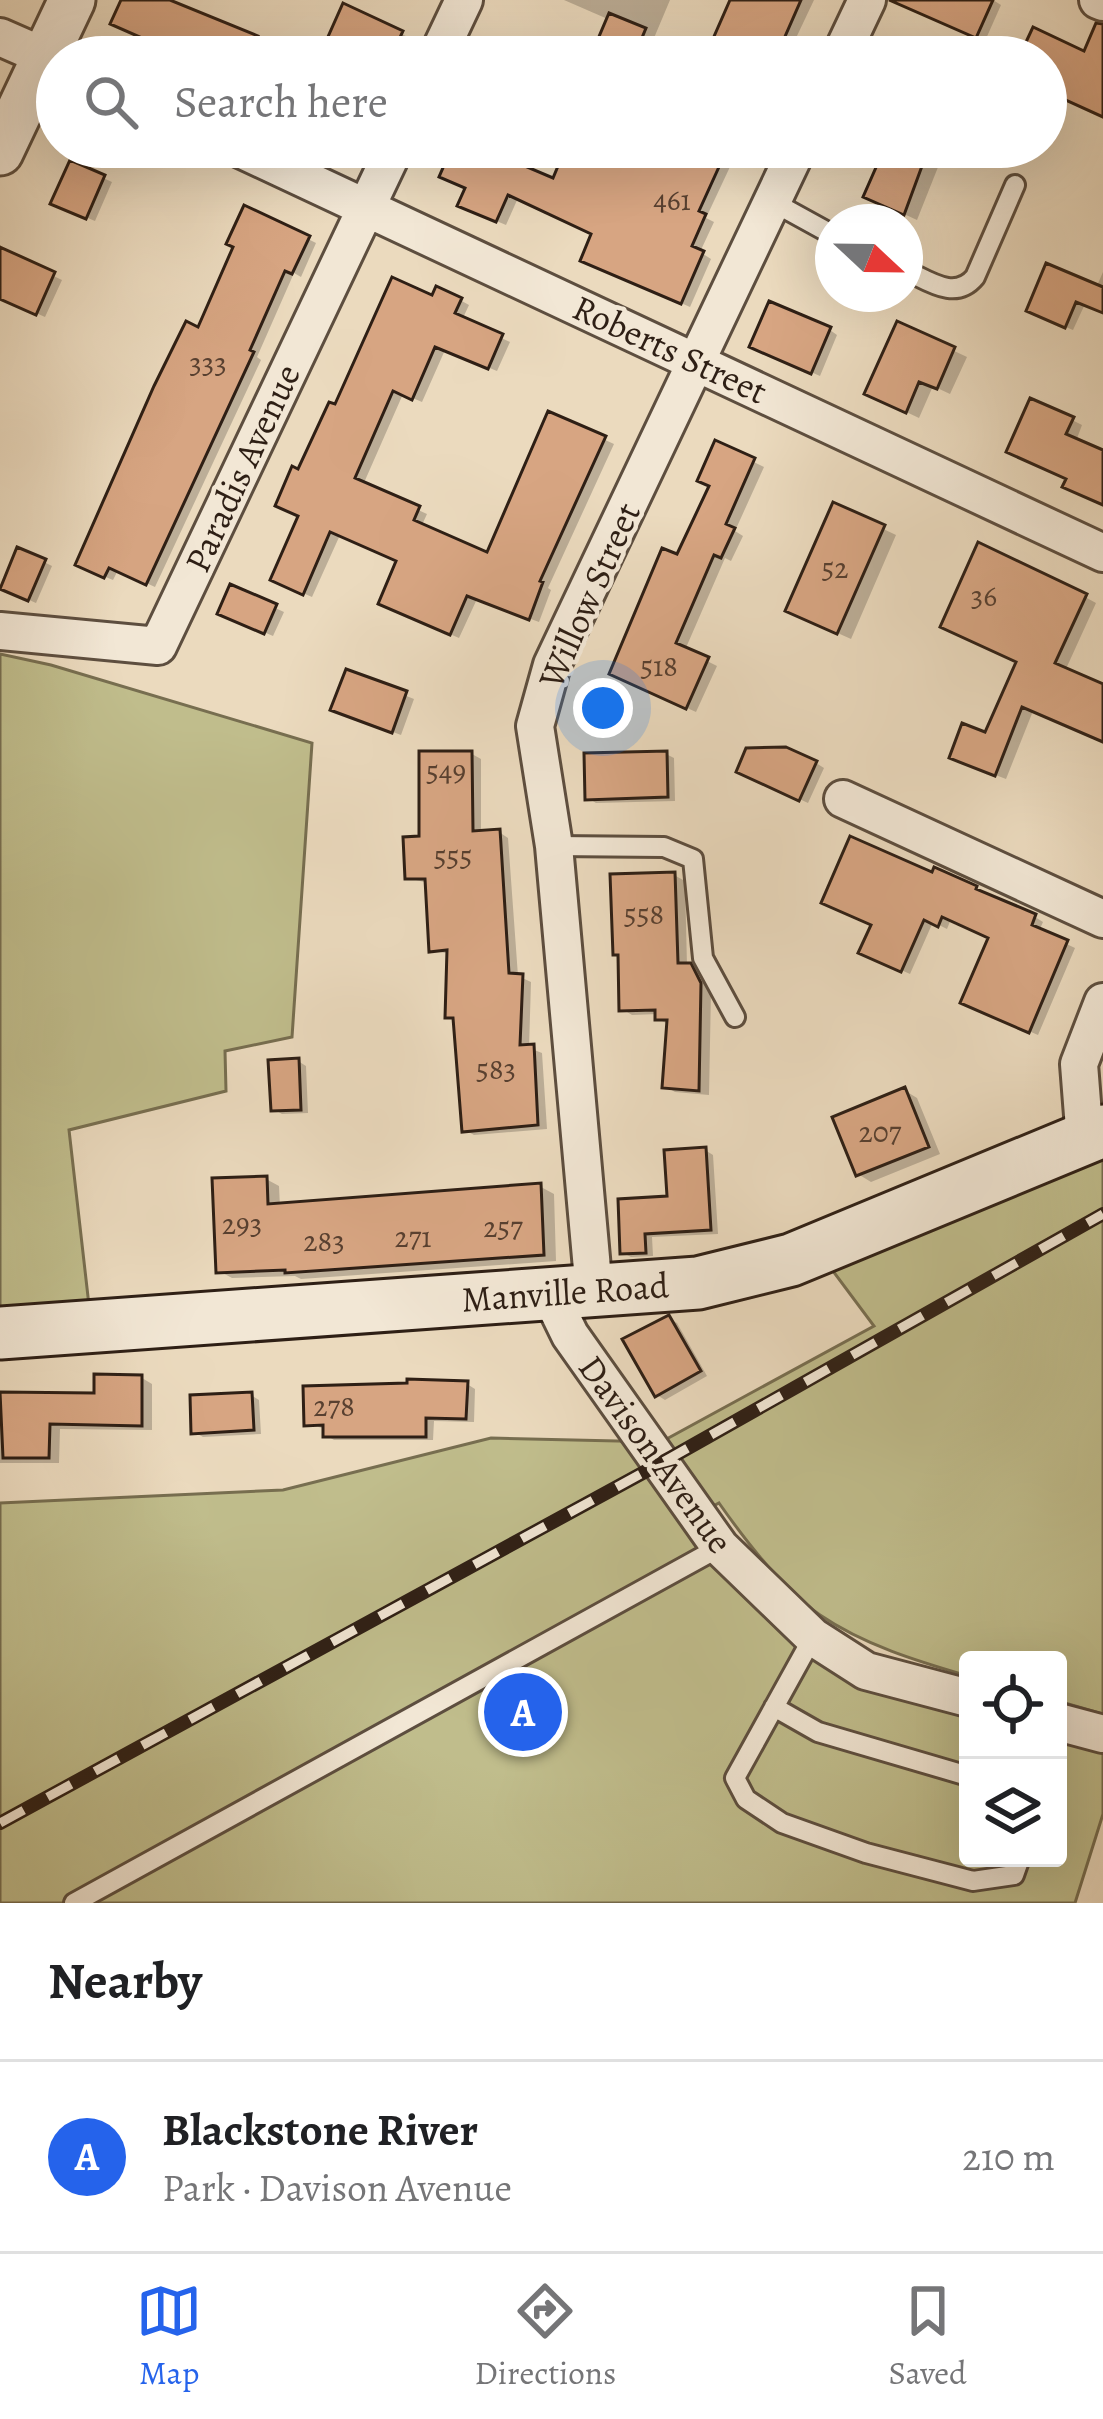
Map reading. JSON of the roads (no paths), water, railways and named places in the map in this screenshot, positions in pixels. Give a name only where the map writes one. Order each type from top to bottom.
[{"type":"main road","name":"Manville Road","points":[[0,1333],[698,1283],[791,1260],[1094,1136]]},
{"type":"street","points":[[59,36],[72,0]]},
{"type":"street","points":[[447,36],[464,0]]},
{"type":"street","points":[[850,36],[867,0]]},
{"type":"street","points":[[0,37],[36,53]]},
{"type":"street","points":[[0,152],[36,86]]},
{"type":"street","name":"Roberts Street","points":[[280,168],[1103,553]]},
{"type":"street","name":"Paradis Avenue","points":[[0,631],[158,646],[385,168]]},
{"type":"street","name":"Willow Street","points":[[572,1291],[554,846],[535,726],[552,665],[788,168]]},
{"type":"street","points":[[844,799],[1103,919]]},
{"type":"street","points":[[1094,1136],[1079,1064],[1103,1003]]},
{"type":"street","name":"Davison Avenue","points":[[572,1291],[570,1335],[720,1547],[813,1637],[866,1671],[959,1696]]},
{"type":"street","points":[[1067,1724],[1103,1734]]},
{"type":"lane","points":[[923,278],[949,290],[968,286],[1015,185]]},
{"type":"lane","points":[[773,202],[815,225]]},
{"type":"lane","points":[[554,846],[664,847],[693,860],[703,958],[735,1017]]},
{"type":"lane","points":[[74,1903],[720,1547]]},
{"type":"lane","points":[[813,1637],[735,1778],[746,1799],[782,1822],[866,1852],[973,1881],[1014,1875],[1017,1867]]},
{"type":"lane","points":[[774,1708],[818,1732],[959,1773]]},
{"type":"railway","points":[[0,1823],[672,1457],[1103,1214]]},
{"type":"place","name":"Blackstone River","points":[[523,1712]]}]
